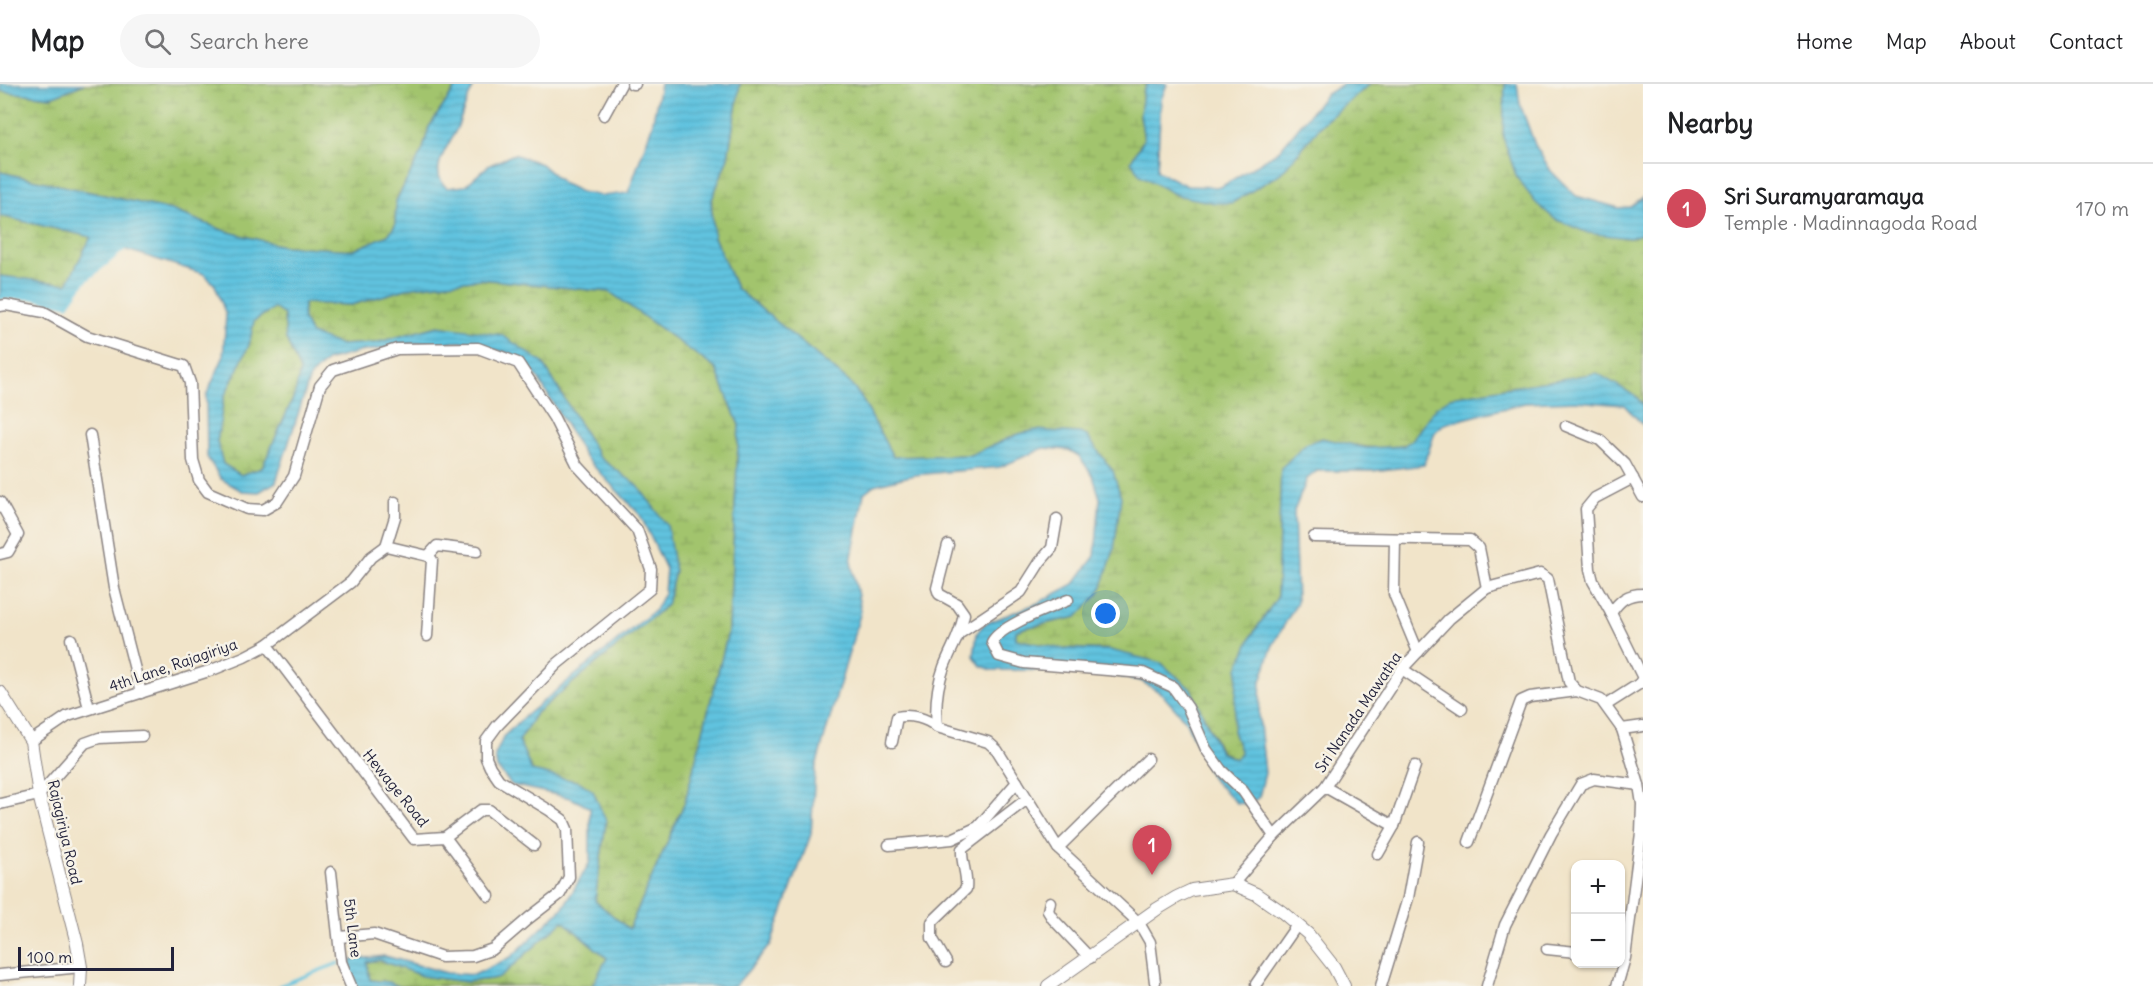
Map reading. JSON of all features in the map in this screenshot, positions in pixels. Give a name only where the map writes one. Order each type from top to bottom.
[{"type":"street","points":[[603,115],[621,84]]},
{"type":"street","points":[[0,306],[6,305],[44,312],[87,336],[184,366],[190,382],[193,460],[199,480],[208,492],[247,510],[263,510],[277,502],[294,476],[320,387],[333,370],[397,349],[478,348],[518,363],[554,418],[578,466],[637,531],[649,559],[652,575],[650,589],[557,664],[497,726],[486,741],[486,758],[499,780],[563,820],[567,829],[569,877],[560,894],[493,949],[472,956],[442,957],[374,934],[339,937]]},
{"type":"street","points":[[1566,426],[1600,440],[1625,464],[1643,497]]},
{"type":"street","points":[[90,435],[114,588],[141,693]]},
{"type":"street","points":[[1606,705],[1639,684],[1642,678],[1593,581],[1590,569],[1586,510],[1595,498],[1633,478]]},
{"type":"street","points":[[0,502],[18,535],[8,552],[0,554]]},
{"type":"street","points":[[396,502],[395,517],[386,546],[428,556],[432,560],[427,636]]},
{"type":"street","points":[[960,633],[1022,592],[1040,562],[1052,548],[1057,519]]},
{"type":"street","points":[[1314,537],[1470,540],[1479,548],[1487,588]]},
{"type":"street","points":[[1395,539],[1394,594],[1418,652]]},
{"type":"street","points":[[937,727],[938,688],[944,667],[960,633],[964,614],[957,604],[939,594],[937,588],[948,545]]},
{"type":"street","name":"4th Lane, Rajagiriya","points":[[31,741],[68,716],[212,670],[267,645],[351,582],[371,557],[386,546]]},
{"type":"street","points":[[428,556],[437,546],[477,551]]},
{"type":"street","name":"Sri Nanada Mawatha","points":[[1233,884],[1274,836],[1325,787],[1402,669],[1449,619],[1487,588],[1540,574],[1548,579],[1569,682],[1577,691]]},
{"type":"street","points":[[1611,613],[1618,603],[1631,594],[1643,594]]},
{"type":"street","points":[[1068,600],[1018,622],[994,637],[992,642],[999,656],[1024,663],[1143,674],[1173,687],[1188,708],[1206,749],[1243,791],[1274,836]]},
{"type":"street","points":[[71,639],[89,708]]},
{"type":"street","name":"Hewage Road","points":[[267,645],[414,839],[445,837],[481,810],[489,810],[534,845]]},
{"type":"street","points":[[1402,669],[1462,709]]},
{"type":"street","points":[[1469,842],[1521,701],[1530,697],[1577,691],[1601,700],[1622,729],[1639,785],[1642,804],[1641,833],[1625,947]]},
{"type":"street","name":"Rajagiriya Road","points":[[1,694],[31,741],[39,795],[77,944],[81,967],[80,986]]},
{"type":"street","points":[[892,742],[897,717],[906,715],[929,720],[937,727],[988,742],[997,750],[1058,848],[1138,923],[1150,942],[1155,982]]},
{"type":"street","points":[[1622,729],[1643,726]]},
{"type":"street","points":[[0,804],[39,795],[85,743],[99,738],[142,736]]},
{"type":"street","points":[[1058,848],[1149,759]]},
{"type":"street","points":[[1378,854],[1394,826],[1415,766]]},
{"type":"street","points":[[1487,986],[1505,926],[1551,834],[1581,784],[1594,779],[1639,785]]},
{"type":"street","points":[[889,845],[952,839],[978,827],[1017,782]]},
{"type":"street","points":[[1325,787],[1394,826]]},
{"type":"street","points":[[946,962],[932,938],[932,922],[966,889],[967,882],[961,860],[962,849],[1027,799]]},
{"type":"street","points":[[445,837],[489,896]]},
{"type":"street","points":[[1381,986],[1408,898],[1418,842]]},
{"type":"street","name":"5th Lane","points":[[331,872],[341,962],[351,986]]},
{"type":"street","points":[[1048,986],[1157,909],[1192,890],[1233,884],[1256,894],[1297,925],[1321,949],[1344,986]]},
{"type":"street","points":[[1050,902],[1048,911],[1053,919],[1090,958]]},
{"type":"street","points":[[1630,918],[1643,919]]},
{"type":"street","points":[[1256,984],[1297,925]]},
{"type":"street","points":[[1547,949],[1571,952]]},
{"type":"street","points":[[0,975],[81,967]]},
{"type":"street","points":[[1617,986],[1621,968]]},
{"type":"green space","points":[[84,84],[458,84],[429,127],[423,149],[396,201],[395,226],[388,235],[354,250],[283,246],[225,231],[171,210],[0,172],[0,91],[51,97]]},
{"type":"green space","points":[[740,84],[1147,84],[1143,92],[1140,115],[1144,139],[1131,161],[1140,174],[1176,195],[1232,203],[1281,173],[1324,122],[1370,84],[1505,84],[1503,137],[1517,178],[1630,238],[1643,233],[1643,406],[1637,397],[1436,407],[1418,434],[1403,445],[1392,448],[1368,447],[1322,438],[1281,468],[1277,598],[1252,635],[1233,731],[1241,753],[1235,759],[1221,752],[1191,689],[1110,650],[1057,648],[1016,639],[1016,631],[1024,628],[1077,617],[1114,550],[1087,436],[1019,434],[970,455],[893,457],[861,397],[849,382],[736,288],[714,237],[711,202],[728,157]]},
{"type":"green space","points":[[0,216],[91,237],[67,284],[0,276]]},
{"type":"green space","points":[[481,279],[610,292],[716,369],[739,425],[729,629],[685,802],[629,929],[595,901],[606,821],[580,782],[532,772],[519,741],[536,713],[667,605],[675,571],[638,486],[599,457],[543,363],[438,326],[375,343],[340,345],[311,334],[303,319],[304,303],[351,305],[413,287]]},
{"type":"green space","points":[[274,308],[284,315],[286,339],[300,371],[295,394],[262,468],[241,475],[223,464],[217,442],[224,397],[249,345],[254,321]]},
{"type":"green space","points":[[563,921],[607,958],[592,986],[399,986],[370,980],[367,962],[380,960],[422,976],[466,982],[499,978]]},
{"type":"water","points":[[0,84],[84,84],[51,97],[0,91]]},
{"type":"water","points":[[458,84],[475,84],[439,166],[441,181],[447,188],[465,186],[488,166],[514,154],[541,164],[564,184],[581,192],[602,196],[628,193],[652,126],[660,84],[740,84],[728,157],[711,202],[714,237],[736,288],[849,382],[861,397],[893,457],[970,455],[1019,434],[1036,430],[1080,433],[1087,436],[1113,471],[1121,497],[1114,550],[1100,592],[1077,617],[1024,628],[1016,631],[1016,639],[1057,648],[1110,650],[1161,663],[1191,689],[1220,752],[1235,759],[1241,753],[1233,731],[1238,668],[1252,635],[1277,598],[1281,468],[1306,444],[1322,438],[1367,448],[1403,446],[1412,440],[1436,407],[1451,397],[1597,373],[1637,397],[1643,406],[1643,425],[1624,405],[1576,401],[1525,403],[1444,424],[1435,432],[1424,465],[1372,471],[1317,471],[1307,479],[1294,511],[1297,602],[1272,647],[1261,681],[1259,715],[1265,773],[1259,797],[1249,804],[1237,803],[1211,778],[1185,720],[1161,693],[1141,681],[1092,671],[992,670],[981,666],[974,656],[977,633],[984,624],[1038,603],[1074,584],[1095,556],[1100,498],[1093,476],[1079,456],[1069,450],[1044,448],[1000,467],[914,475],[874,485],[864,493],[851,562],[861,611],[815,770],[811,834],[771,944],[735,986],[592,986],[607,958],[563,921],[499,978],[466,982],[422,976],[380,960],[367,962],[370,980],[399,986],[352,986],[350,960],[385,956],[447,973],[474,975],[511,957],[563,908],[590,862],[590,808],[571,798],[512,785],[497,768],[495,755],[504,736],[525,716],[655,610],[664,593],[666,569],[640,515],[585,457],[536,375],[511,354],[466,342],[421,343],[358,352],[326,361],[310,377],[276,482],[259,492],[242,491],[221,479],[207,457],[206,396],[223,358],[226,315],[215,285],[204,274],[124,249],[84,282],[68,305],[33,298],[0,298],[0,276],[67,284],[91,237],[0,216],[0,172],[171,210],[225,231],[283,246],[354,250],[388,235],[395,226],[396,201],[423,149],[429,127]],"holes":[[[481,279],[610,292],[716,369],[739,425],[729,629],[685,802],[629,929],[595,901],[606,821],[593,791],[580,782],[532,771],[519,741],[536,713],[667,605],[675,571],[667,525],[638,486],[599,457],[543,363],[502,335],[438,326],[375,343],[341,345],[311,334],[303,319],[304,303],[351,305],[413,287]],[[274,308],[284,315],[286,339],[300,371],[295,394],[262,468],[241,475],[223,464],[217,442],[224,397],[249,345],[254,321]]]},
{"type":"water","points":[[1147,84],[1167,84],[1161,100],[1157,171],[1187,186],[1221,187],[1279,151],[1325,95],[1343,84],[1370,84],[1324,122],[1281,173],[1232,203],[1215,203],[1176,195],[1140,175],[1131,161],[1144,139],[1140,115],[1143,92]]},
{"type":"water","points":[[1505,84],[1517,84],[1520,104],[1535,145],[1551,171],[1576,196],[1619,208],[1630,207],[1643,197],[1643,233],[1630,238],[1588,233],[1555,219],[1536,203],[1517,178],[1503,137]]},
{"type":"waterway","points":[[0,298],[33,298],[68,305],[84,282],[124,249]]},
{"type":"waterway","points":[[279,986],[339,963]]},
{"type":"place","name":"Sri Suramyaramaya","points":[[1152,875]]}]
